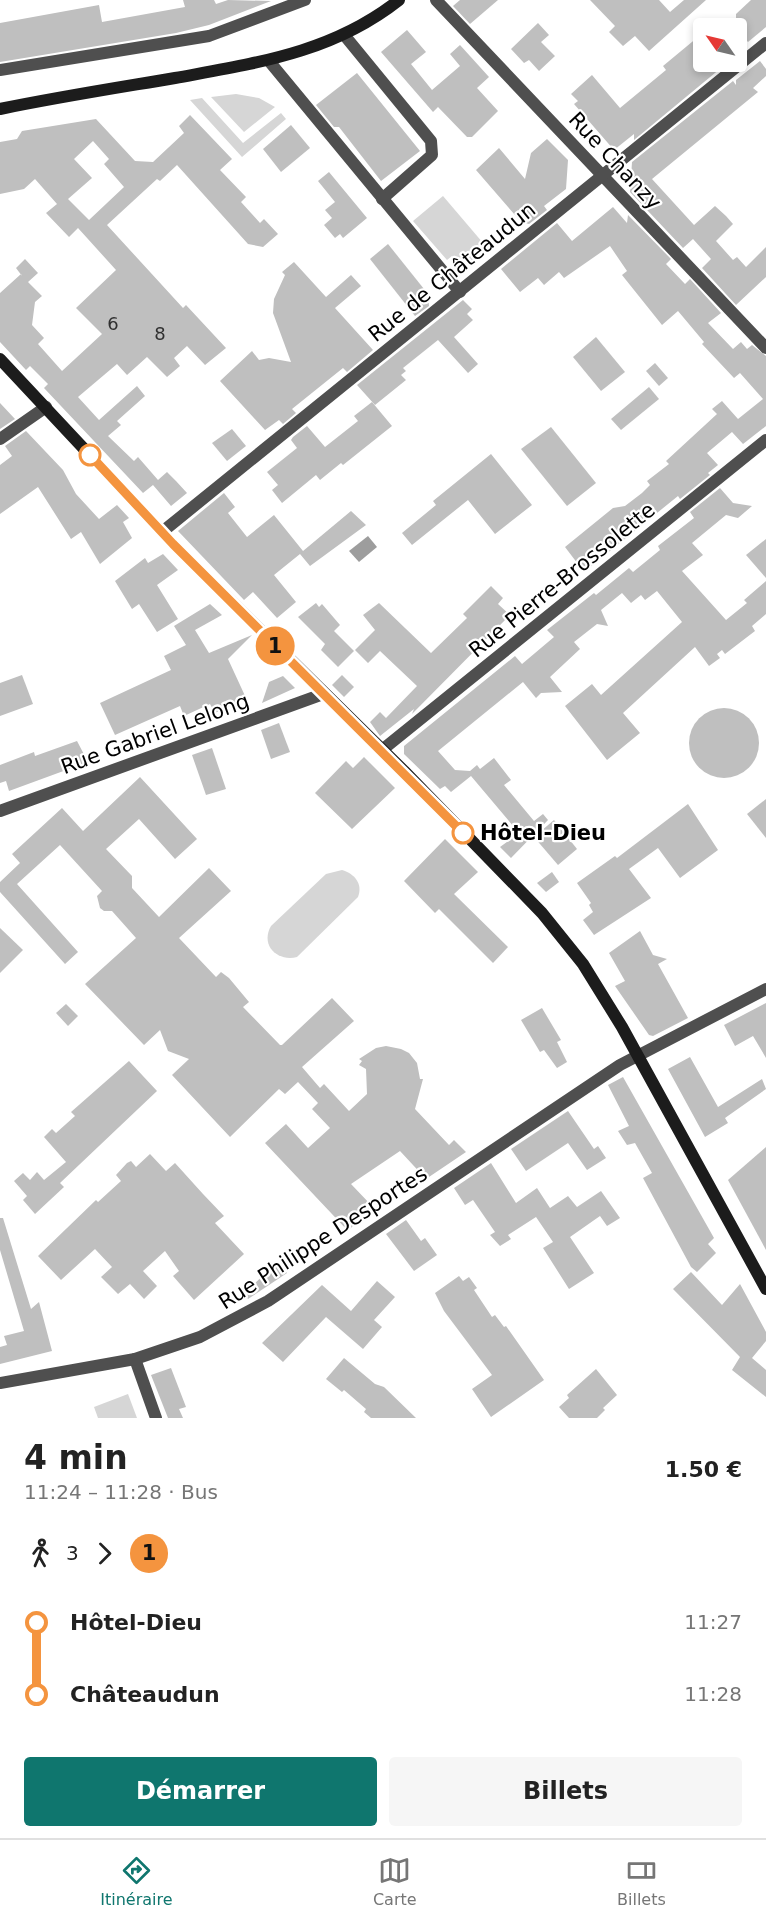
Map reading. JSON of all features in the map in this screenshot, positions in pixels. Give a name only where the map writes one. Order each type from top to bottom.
[{"type":"main road","points":[[0,109],[269,61],[345,36],[378,17],[399,0]]},
{"type":"main road","points":[[0,359],[162,532],[382,750],[542,913],[583,964],[637,1056],[766,1289]]},
{"type":"street","points":[[0,70],[209,36],[304,0]]},
{"type":"street","name":"Rue Chanzy","points":[[436,0],[766,348]]},
{"type":"street","points":[[345,36],[431,141],[432,155],[382,200]]},
{"type":"street","name":"Rue de Châteaudun","points":[[162,532],[766,43]]},
{"type":"street","points":[[269,61],[460,292]]},
{"type":"street","points":[[0,439],[46,407]]},
{"type":"street","name":"Rue Pierre-Brossolette","points":[[382,750],[766,440]]},
{"type":"street","name":"Rue Gabriel Lelong","points":[[0,811],[323,694]]},
{"type":"street","name":"Rue Philippe Desportes","points":[[0,1383],[135,1359],[200,1337],[268,1301],[620,1065],[766,989]]},
{"type":"street","points":[[135,1359],[156,1418]]},
{"type":"shaded area","points":[[236,94],[259,98],[275,107],[244,132],[211,97]]},
{"type":"shaded area","points":[[202,98],[243,143],[281,113],[286,119],[242,157],[190,100]]},
{"type":"shaded area","points":[[443,196],[489,250],[464,270],[452,256],[447,260],[413,221]]},
{"type":"shaded area","points":[[368,536],[377,547],[359,562],[349,551]]},
{"type":"shaded area","points":[[342,870],[357,880],[358,897],[297,957],[283,957],[272,950],[268,940],[271,926],[326,874]]},
{"type":"shaded area","points":[[128,1394],[137,1418],[98,1418],[94,1407]]},
{"type":"building","points":[[183,0],[214,0],[216,4],[228,0],[271,1],[209,25],[176,33],[0,62],[0,23],[99,5],[102,22],[185,7]]},
{"type":"building","points":[[460,0],[498,0],[470,24],[453,6]]},
{"type":"building","points":[[590,0],[659,0],[670,12],[684,0],[706,0],[649,51],[635,36],[623,46],[609,32],[615,26]]},
{"type":"building","points":[[751,0],[766,0],[766,27],[748,42],[747,18],[736,18],[736,14]]},
{"type":"building","points":[[538,23],[549,35],[541,42],[555,56],[539,71],[529,60],[524,63],[511,49]]},
{"type":"building","points":[[407,30],[426,52],[411,64],[432,90],[460,66],[450,54],[460,45],[489,77],[477,88],[498,111],[472,137],[467,137],[438,107],[433,112],[381,52]]},
{"type":"building","points":[[693,41],[693,72],[716,72],[634,140],[634,134],[614,150],[574,104],[578,101],[571,94],[592,75],[620,108],[666,70],[663,66]]},
{"type":"building","points":[[760,61],[766,69],[766,76],[753,88],[758,92],[652,179],[694,225],[715,206],[726,216],[733,224],[716,241],[733,260],[737,257],[746,267],[766,247],[766,277],[736,305],[702,268],[711,259],[693,239],[683,248],[630,192],[632,162],[733,81],[736,85],[736,80]]},
{"type":"building","points":[[357,73],[420,151],[381,181],[339,127],[334,127],[316,105]]},
{"type":"building","points":[[190,115],[232,159],[220,170],[246,197],[241,202],[260,223],[264,219],[278,234],[263,247],[248,244],[177,165],[160,181],[157,179],[107,225],[183,308],[186,305],[226,348],[205,365],[187,346],[174,358],[180,366],[167,377],[147,357],[127,375],[117,364],[78,397],[99,420],[137,386],[145,396],[117,421],[121,425],[108,436],[134,461],[138,457],[158,480],[167,472],[187,493],[171,506],[153,485],[143,493],[44,388],[48,384],[30,366],[26,370],[0,342],[0,293],[21,274],[16,268],[25,259],[38,273],[28,282],[42,296],[35,302],[32,325],[44,338],[38,344],[62,371],[102,334],[76,308],[116,270],[78,228],[69,237],[46,213],[57,204],[35,179],[24,189],[0,194],[0,142],[17,139],[22,131],[96,119],[135,161],[153,162],[184,133],[179,126]],"holes":[[[93,141],[109,159],[104,164],[124,187],[89,220],[68,199],[92,178],[74,159]]]},
{"type":"building","points":[[291,125],[310,148],[281,172],[263,149]]},
{"type":"building","points":[[547,139],[568,160],[566,189],[544,206],[547,210],[529,224],[521,222],[476,170],[499,148],[525,179],[531,153]]},
{"type":"building","points":[[329,172],[367,218],[343,238],[340,234],[335,238],[324,225],[332,218],[325,210],[335,202],[318,181]]},
{"type":"building","points":[[613,207],[627,223],[628,215],[671,259],[666,264],[685,284],[690,279],[721,313],[708,323],[733,349],[741,342],[747,349],[752,345],[766,356],[766,426],[743,444],[732,432],[707,453],[718,465],[708,473],[710,475],[680,499],[678,496],[584,572],[565,547],[613,508],[625,506],[642,493],[650,485],[647,481],[669,464],[666,461],[717,414],[712,409],[722,401],[738,419],[763,399],[740,373],[734,378],[702,344],[704,342],[678,311],[662,325],[622,275],[627,271],[610,246],[564,278],[559,272],[544,285],[538,278],[520,292],[501,269],[557,223],[572,241]]},
{"type":"building","points":[[388,244],[428,294],[429,306],[415,316],[370,259]]},
{"type":"building","points":[[294,262],[326,297],[351,275],[361,286],[335,308],[373,350],[347,372],[343,368],[292,409],[296,413],[283,424],[279,420],[265,430],[220,381],[252,351],[259,360],[269,358],[291,362],[273,313],[274,299],[285,275],[282,272]]},
{"type":"building","points":[[463,300],[472,309],[467,314],[473,320],[454,337],[478,364],[468,373],[438,340],[403,368],[406,371],[401,375],[406,380],[375,405],[357,385]]},
{"type":"building","points":[[596,337],[625,372],[601,391],[573,357]]},
{"type":"building","points":[[655,363],[668,378],[659,386],[646,371]]},
{"type":"building","points":[[649,387],[659,399],[621,430],[611,419]]},
{"type":"building","points":[[372,402],[392,426],[343,465],[341,463],[320,480],[316,475],[282,503],[272,490],[278,485],[267,472],[297,448],[291,440],[293,437],[307,426],[325,447],[358,421],[354,416]]},
{"type":"building","points":[[0,403],[15,419],[0,429]]},
{"type":"building","points":[[551,427],[596,483],[567,506],[521,449]]},
{"type":"building","points":[[232,429],[246,446],[227,461],[212,443]]},
{"type":"building","points":[[26,431],[63,470],[76,494],[99,519],[117,505],[129,518],[123,522],[132,538],[100,564],[81,532],[71,539],[38,487],[0,514],[0,465],[12,456],[5,446]]},
{"type":"building","points":[[491,454],[532,505],[495,534],[468,500],[412,545],[402,533],[436,505],[433,501]]},
{"type":"building","points":[[720,488],[733,503],[752,506],[738,518],[726,515],[692,543],[703,555],[682,571],[726,620],[747,603],[744,600],[766,581],[766,614],[752,626],[755,631],[725,654],[722,650],[717,654],[720,658],[709,666],[695,647],[623,713],[640,733],[607,760],[565,706],[592,684],[601,695],[682,622],[657,591],[645,600],[641,595],[631,603],[622,593],[601,610],[608,626],[597,624],[574,642],[580,649],[550,677],[562,692],[541,693],[536,698],[523,682],[438,751],[455,770],[470,771],[477,765],[480,769],[494,758],[511,780],[504,785],[534,821],[543,814],[548,820],[511,858],[500,847],[519,833],[471,776],[451,792],[445,786],[440,789],[404,754],[404,746],[515,656],[522,664],[554,637],[547,630],[629,568],[633,572],[660,550],[658,546],[694,518],[690,512]]},
{"type":"building","points":[[224,493],[235,507],[228,513],[247,537],[274,515],[303,551],[351,511],[366,525],[310,566],[300,554],[274,575],[296,602],[277,618],[253,592],[244,600],[178,531]]},
{"type":"building","points":[[766,539],[766,578],[746,555]]},
{"type":"building","points":[[163,554],[178,570],[157,585],[178,619],[157,632],[139,604],[132,609],[115,581],[145,558],[148,563]]},
{"type":"building","points":[[491,586],[503,598],[498,604],[510,615],[412,714],[414,709],[380,736],[370,722],[380,712],[386,718],[417,686],[380,651],[368,663],[355,650],[375,630],[363,615],[379,603],[431,653],[467,618],[463,614]]},
{"type":"building","points":[[316,603],[319,607],[322,604],[340,625],[334,631],[354,651],[338,667],[321,650],[325,644],[298,617]]},
{"type":"building","points":[[210,604],[222,615],[195,630],[209,653],[252,635],[228,659],[246,698],[215,713],[210,704],[184,716],[180,706],[115,735],[100,703],[171,670],[164,656],[186,645],[174,626]]},
{"type":"building","points":[[22,675],[33,704],[0,716],[0,683]]},
{"type":"building","points":[[342,675],[354,687],[344,697],[332,685]]},
{"type":"building","points":[[283,676],[295,688],[262,703],[269,682]]},
{"type":"building","points":[[724,708],[737,711],[749,718],[756,730],[759,743],[756,756],[749,768],[737,775],[724,778],[711,775],[699,768],[692,756],[689,743],[692,730],[699,718],[711,711]]},
{"type":"building","points":[[279,723],[290,752],[271,759],[261,730]]},
{"type":"building","points":[[77,741],[88,762],[9,791],[6,781],[0,783],[0,765],[34,752],[35,756]]},
{"type":"building","points":[[212,748],[226,789],[206,795],[192,755]]},
{"type":"building","points":[[364,757],[395,788],[352,829],[315,793],[346,761],[353,768]]},
{"type":"building","points":[[140,777],[197,839],[175,859],[139,819],[106,849],[132,876],[132,888],[159,917],[209,868],[231,891],[179,938],[216,977],[221,972],[229,978],[249,1002],[243,1007],[280,1045],[332,998],[354,1021],[302,1067],[320,1088],[324,1084],[349,1111],[367,1094],[366,1069],[359,1065],[362,1061],[359,1059],[376,1048],[386,1046],[409,1053],[417,1063],[420,1079],[423,1079],[415,1109],[449,1145],[454,1140],[466,1152],[426,1179],[400,1151],[351,1184],[372,1206],[348,1231],[265,1143],[286,1124],[308,1148],[330,1128],[312,1109],[318,1103],[298,1082],[285,1094],[279,1089],[230,1137],[172,1075],[189,1059],[168,1051],[160,1030],[144,1045],[85,984],[136,938],[112,911],[104,911],[100,908],[97,896],[102,891],[60,845],[17,884],[78,952],[65,964],[0,892],[0,882],[20,863],[12,854],[62,808],[83,831]]},
{"type":"building","points":[[766,799],[766,838],[747,814]]},
{"type":"building","points":[[688,804],[718,850],[680,878],[658,848],[629,869],[651,898],[594,935],[583,920],[593,912],[589,905],[591,903],[577,883],[615,856],[617,858]]},
{"type":"building","points":[[554,820],[577,849],[558,865],[534,837]]},
{"type":"building","points":[[445,839],[478,872],[454,894],[508,947],[493,963],[439,909],[435,913],[404,881]]},
{"type":"building","points":[[552,872],[559,882],[546,892],[537,883]]},
{"type":"building","points":[[0,928],[23,950],[0,973]]},
{"type":"building","points":[[640,931],[653,955],[667,959],[658,964],[688,1018],[653,1036],[649,1035],[615,986],[625,981],[609,953]]},
{"type":"building","points":[[766,1003],[766,1058],[753,1036],[735,1046],[724,1025]]},
{"type":"building","points":[[66,1004],[78,1016],[68,1026],[56,1013]]},
{"type":"building","points":[[542,1008],[561,1040],[557,1042],[567,1062],[557,1068],[544,1050],[540,1052],[521,1020]]},
{"type":"building","points":[[690,1057],[718,1107],[762,1079],[766,1089],[725,1118],[728,1123],[705,1137],[668,1069]]},
{"type":"building","points":[[129,1061],[157,1091],[60,1183],[64,1187],[35,1214],[23,1200],[27,1196],[14,1181],[23,1173],[30,1180],[37,1172],[44,1180],[66,1162],[44,1137],[52,1129],[56,1133],[75,1116],[71,1112]]},
{"type":"building","points":[[623,1077],[714,1238],[708,1244],[716,1253],[697,1272],[691,1267],[643,1178],[652,1173],[635,1143],[627,1145],[618,1131],[629,1126],[608,1085]]},
{"type":"building","points":[[568,1111],[594,1149],[598,1146],[606,1158],[587,1170],[568,1143],[526,1171],[511,1149]]},
{"type":"building","points":[[766,1147],[766,1250],[728,1180]]},
{"type":"building","points":[[150,1154],[166,1171],[175,1163],[224,1216],[215,1223],[244,1254],[194,1300],[173,1276],[179,1271],[165,1251],[143,1271],[157,1286],[144,1299],[130,1284],[118,1294],[101,1277],[112,1267],[95,1249],[61,1280],[38,1256],[96,1200],[98,1202],[121,1181],[116,1175],[127,1163],[131,1161],[136,1167]]},
{"type":"building","points":[[491,1163],[516,1203],[537,1188],[550,1208],[568,1196],[577,1207],[601,1191],[620,1218],[607,1226],[600,1216],[570,1237],[594,1273],[569,1289],[543,1248],[553,1242],[536,1217],[508,1235],[511,1239],[500,1246],[490,1235],[495,1232],[473,1200],[465,1205],[454,1188]]},
{"type":"building","points":[[0,1218],[3,1218],[31,1309],[39,1302],[52,1351],[0,1364],[0,1347],[7,1345],[4,1336],[24,1331],[0,1250]]},
{"type":"building","points":[[406,1220],[421,1241],[425,1238],[437,1255],[414,1271],[386,1234]]},
{"type":"building","points":[[278,1262],[287,1273],[248,1299],[244,1293]]},
{"type":"building","points":[[691,1272],[722,1305],[740,1284],[766,1332],[766,1341],[752,1358],[766,1370],[766,1397],[732,1370],[740,1357],[673,1289]]},
{"type":"building","points":[[459,1276],[463,1281],[469,1277],[477,1288],[474,1290],[492,1317],[495,1315],[504,1327],[506,1326],[544,1380],[491,1417],[472,1389],[492,1375],[444,1311],[435,1293]]},
{"type":"building","points":[[377,1281],[395,1297],[374,1320],[382,1327],[363,1349],[326,1317],[283,1362],[262,1343],[322,1285],[351,1311]]},
{"type":"building","points":[[344,1358],[375,1384],[384,1387],[416,1418],[371,1418],[364,1412],[366,1409],[344,1390],[342,1392],[326,1379]]},
{"type":"building","points":[[171,1368],[186,1407],[179,1409],[183,1418],[168,1418],[151,1375]]},
{"type":"building","points":[[596,1369],[617,1395],[603,1408],[605,1410],[597,1418],[569,1418],[559,1407],[569,1398],[567,1395]]},
{"type":"bus line","name":"1","points":[[90,455],[173,544],[323,694],[404,771],[463,833]]},
{"type":"place","name":"Hôtel-Dieu","points":[[463,833]]}]
